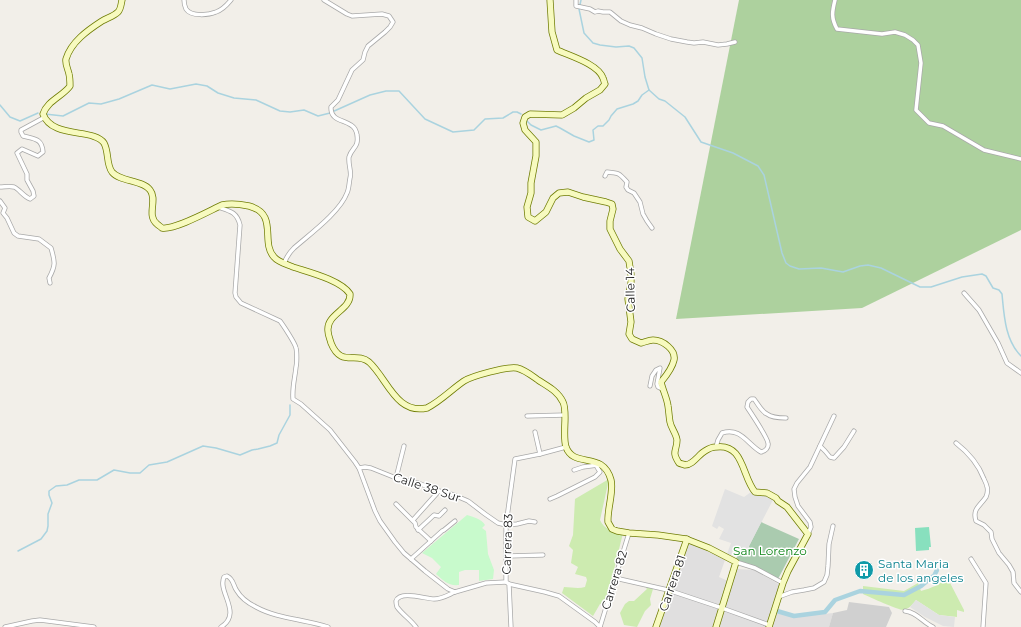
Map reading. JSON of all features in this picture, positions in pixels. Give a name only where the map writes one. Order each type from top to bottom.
[{"type":"street","points":[[122,0],[118,12],[102,21],[76,41],[66,60],[70,77],[70,86],[49,104],[44,110],[44,114],[48,122],[55,126],[64,130],[89,135],[100,139],[104,143],[111,171],[121,177],[142,184],[152,191],[152,215],[154,222],[162,228],[172,227],[227,204],[253,208],[262,213],[266,222],[269,247],[272,256],[284,264],[342,285],[348,291],[350,296],[347,302],[331,319],[328,325],[328,334],[334,350],[337,354],[342,356],[363,359],[369,363],[400,401],[410,407],[422,409],[427,408],[469,379],[491,372],[512,368],[524,370],[556,392],[563,402],[565,415],[564,437],[566,447],[570,453],[577,458],[593,460],[607,469],[612,482],[608,522],[612,529],[629,533],[687,539],[709,548],[736,562],[755,568],[783,583]]},
{"type":"street","points":[[184,0],[186,8],[189,12],[206,15],[217,12],[225,7],[230,0]]},
{"type":"street","points":[[284,264],[289,253],[333,214],[340,206],[347,193],[351,176],[349,164],[350,156],[357,144],[357,136],[355,128],[331,114],[331,107],[338,100],[352,70],[363,60],[368,46],[390,27],[392,22],[389,16],[382,14],[352,16],[324,0]]},
{"type":"street","name":"Calle 14","points":[[550,0],[552,32],[557,50],[593,67],[603,77],[605,84],[600,90],[562,115],[530,114],[525,117],[523,123],[525,130],[536,142],[536,156],[531,193],[527,207],[528,218],[535,221],[546,212],[554,198],[559,193],[563,192],[612,204],[613,209],[610,220],[610,229],[620,249],[629,261],[632,274],[628,299],[631,322],[630,334],[632,339],[641,343],[653,340],[661,341],[670,349],[674,356],[671,368],[661,382],[662,389]]},
{"type":"street","points":[[576,0],[576,6],[590,9],[595,12],[610,12],[621,21],[671,39],[718,45],[735,42]]},
{"type":"street","points":[[835,0],[833,8],[833,21],[837,29],[882,34],[895,32],[905,35],[913,40],[918,46],[921,63],[916,110],[929,123],[943,126],[984,150],[1021,159]]},
{"type":"street","points":[[0,187],[14,187],[24,197],[30,199],[34,196],[27,180],[27,174],[17,153],[22,149],[38,156],[43,152],[41,143],[35,139],[23,136],[20,132],[21,130],[45,117]]},
{"type":"street","points":[[605,176],[607,172],[618,173],[624,179],[627,183],[626,187],[628,190],[634,193],[640,202],[643,214],[652,228]]},
{"type":"street","points":[[0,201],[5,208],[2,214],[8,218],[14,233],[18,236],[40,239],[51,248],[54,269],[49,278],[50,283]]},
{"type":"street","points":[[218,207],[235,214],[240,225],[235,293],[236,297],[241,303],[280,321],[284,325],[296,348],[296,367],[292,391],[293,398],[330,430],[359,468],[380,521],[395,542],[411,560],[448,589],[455,592]]},
{"type":"street","points":[[964,293],[979,310],[998,343],[1007,363],[1021,373]]},
{"type":"street","points":[[650,386],[652,376],[656,370],[660,368],[657,384],[658,387],[662,389],[666,397],[669,408],[670,424],[676,433],[677,440],[674,451],[675,457],[679,463],[686,465],[704,451],[716,446],[729,448],[734,451],[743,465],[751,487],[755,492],[767,493],[776,498],[787,508],[808,534]]},
{"type":"street","points":[[716,446],[722,433],[733,431],[761,452],[767,449],[768,443],[746,407],[751,399],[754,399],[768,415],[786,418]]},
{"type":"street","points":[[527,416],[565,415]]},
{"type":"street","points":[[615,578],[669,591],[722,608],[769,626],[788,571],[811,527],[810,522],[798,506],[794,489],[797,483],[810,468],[834,416]]},
{"type":"street","points":[[535,432],[540,454],[566,447]]},
{"type":"street","points":[[820,446],[829,457],[834,458],[844,447],[854,432]]},
{"type":"street","points":[[956,443],[973,458],[981,469],[988,490],[986,497],[979,505],[975,513],[976,521],[984,525],[991,532],[992,539],[999,553],[1013,572],[1014,583],[1021,592]]},
{"type":"street","points":[[396,478],[404,446]]},
{"type":"street","name":"Carrera 83","points":[[511,627],[506,556],[506,526],[515,459],[540,454]]},
{"type":"street","points":[[574,470],[599,464]]},
{"type":"street","points":[[550,499],[595,477],[600,472],[597,466],[599,464]]},
{"type":"street","name":"Calle 38 Sur","points":[[359,468],[372,468],[396,478],[454,494],[468,501],[498,523],[506,526]]},
{"type":"street","points":[[413,520],[439,491]]},
{"type":"street","points":[[396,504],[413,520],[418,530],[431,541]]},
{"type":"street","points":[[418,530],[434,515],[438,516],[445,510]]},
{"type":"street","points":[[411,560],[455,521]]},
{"type":"street","points":[[506,526],[529,521],[535,522]]},
{"type":"street","points":[[779,596],[814,588],[824,582],[827,575],[828,566],[828,544],[834,526]]},
{"type":"street","name":"Carrera 82","points":[[600,627],[629,533]]},
{"type":"street","name":"Carrera 81","points":[[656,627],[687,539]]},
{"type":"street","points":[[506,556],[543,555]]},
{"type":"street","points":[[971,559],[986,583],[984,627]]},
{"type":"street","points":[[716,627],[736,562]]},
{"type":"street","points":[[221,627],[228,623],[230,618],[223,582],[224,577],[227,576],[232,579],[237,592],[255,607],[277,615],[313,622],[328,627]]},
{"type":"street","points":[[416,627],[397,606],[396,601],[398,598],[403,596],[412,596],[435,599],[446,597],[455,592],[486,583],[508,583],[559,596],[600,627]]},
{"type":"street","points":[[905,611],[910,611],[929,626],[933,627]]},
{"type":"street","points":[[7,627],[40,620],[94,627]]},
{"type":"shaded area","points":[[725,489],[744,497],[751,492],[755,495],[774,498],[747,550],[742,547],[740,550],[734,547],[731,555],[727,554],[731,543],[719,539],[724,529],[719,526],[717,529],[712,526]]},
{"type":"shaded area","points":[[688,542],[725,560],[719,577],[728,581],[720,606],[672,591]]},
{"type":"shaded area","points":[[737,569],[754,570],[780,585],[769,624],[725,607]]},
{"type":"shaded area","points":[[669,591],[769,625],[774,610],[795,617],[833,613],[829,627],[656,627]]},
{"type":"shaded area","points":[[916,600],[939,615],[955,617],[954,627],[943,626],[910,607]]},
{"type":"shaded area","points":[[849,602],[889,607],[892,613],[886,627],[829,627],[833,613],[847,610]]},
{"type":"green space","points":[[739,0],[1021,0],[1021,230],[862,308],[676,319]]},
{"type":"green space","points":[[609,479],[600,520],[607,528],[623,533],[606,602],[600,604],[593,616],[562,593],[564,587],[585,587],[587,580],[586,577],[575,574],[578,567],[571,563],[573,550],[569,546],[573,535],[575,499]]},
{"type":"green space","points":[[467,515],[475,517],[485,525],[482,528],[486,531],[488,554],[494,570],[493,579],[479,581],[479,570],[465,570],[459,572],[459,585],[452,585],[436,574],[441,567],[432,558],[422,553]]},
{"type":"green space","name":"San Lorenzo","points":[[761,522],[799,539],[778,579],[736,559],[741,547],[747,550]]},
{"type":"green space","points":[[929,527],[931,547],[929,547],[929,550],[916,551],[915,528]]},
{"type":"green space","points":[[947,577],[964,610],[964,612],[957,610],[957,617],[939,615],[916,600],[909,608],[903,610],[863,594],[863,586],[904,591],[918,583],[921,591],[935,586]]},
{"type":"green space","points":[[645,586],[650,586],[653,589],[650,599],[651,605],[645,611],[637,627],[624,625],[620,613],[625,604],[629,601],[634,601],[647,589]]},
{"type":"waterway","points":[[581,0],[579,9],[584,33],[593,43],[616,47],[629,46],[634,48],[642,58],[649,90],[659,99],[665,101],[685,117],[701,142],[733,153],[758,166],[764,175],[782,253],[786,263],[799,269],[821,268],[843,272],[868,265],[881,268],[920,287],[931,287],[962,277],[982,274],[986,276],[993,288],[999,290],[1002,294],[1008,335],[1021,356]]},
{"type":"waterway","points":[[45,114],[63,116],[89,103],[101,104],[119,99],[152,85],[170,89],[196,84],[207,86],[218,93],[234,98],[256,100],[280,111],[290,112],[304,110],[318,116],[330,113]]},
{"type":"waterway","points":[[527,121],[531,125],[541,130],[556,126],[589,142],[594,140],[593,130],[598,126],[603,126],[617,109],[633,104],[649,90]]},
{"type":"waterway","points":[[332,112],[370,95],[386,91],[399,91],[425,119],[453,132],[474,130],[485,119],[503,118],[513,112],[521,114]]},
{"type":"waterway","points":[[0,105],[10,117],[20,121],[38,113]]},
{"type":"waterway","points":[[18,551],[41,539],[47,531],[48,514],[52,503],[49,491],[56,486],[67,485],[79,480],[97,480],[114,470],[140,473],[149,465],[167,462],[203,446],[240,455],[252,450],[270,446],[277,443],[279,435],[290,415],[290,405]]},
{"type":"waterway","points":[[777,611],[794,616],[825,612],[835,600],[860,591],[904,595],[921,586],[934,576],[937,570]]},
{"type":"place","name":"Santa Maria de los angeles","points":[[864,570]]}]
